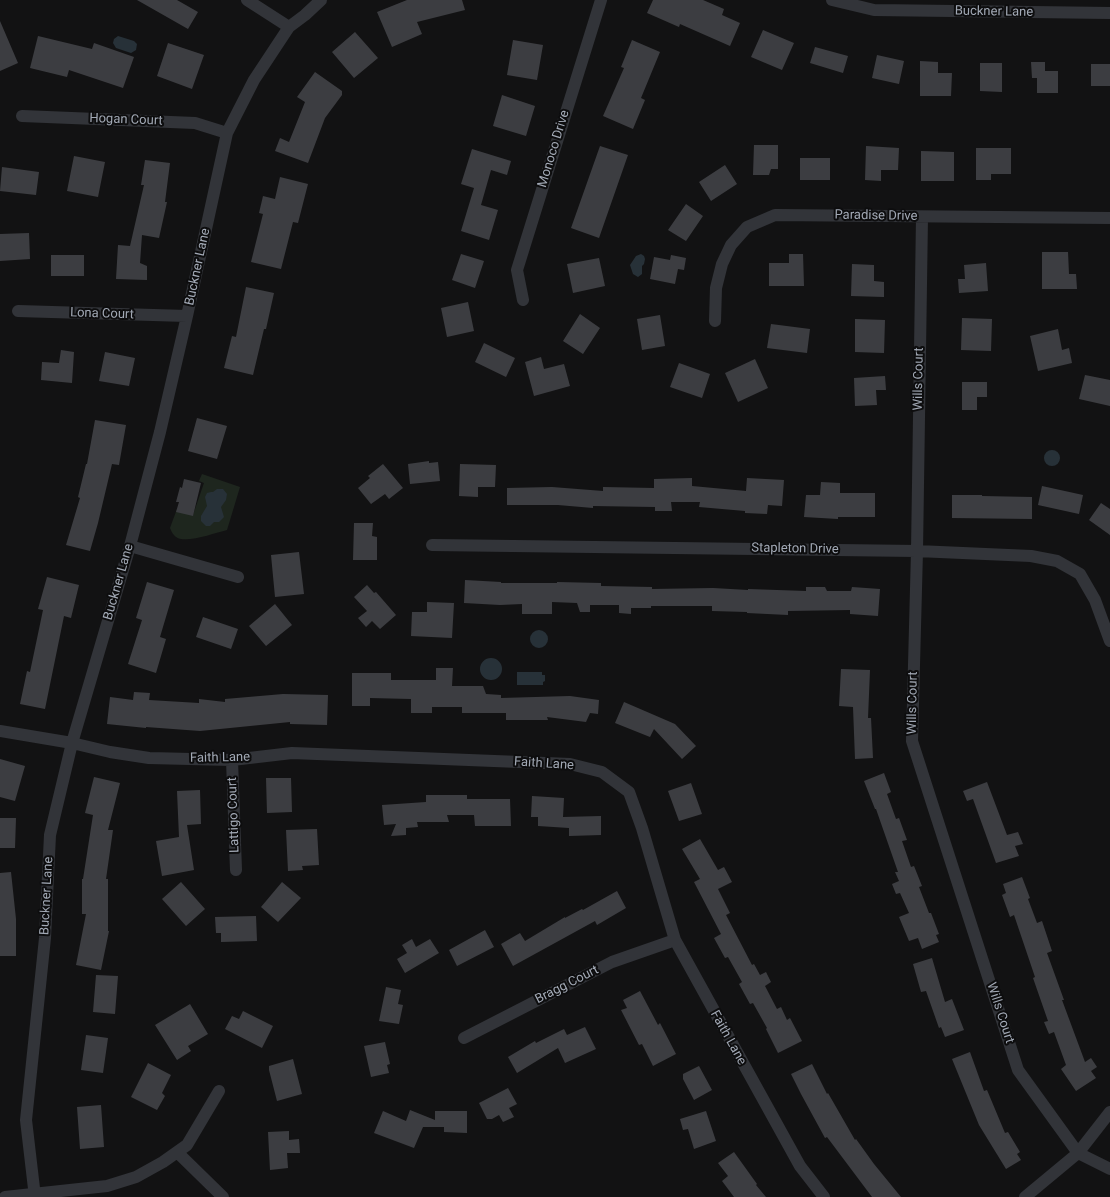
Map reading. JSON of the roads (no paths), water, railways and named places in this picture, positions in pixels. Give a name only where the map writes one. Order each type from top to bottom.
[{"type":"street","points":[[247,0],[289,27]]},
{"type":"street","name":"Buckner Lane","points":[[35,1196],[26,1120],[45,938],[50,835],[72,743],[130,546],[160,432],[227,134],[254,80],[289,27],[321,0]]},
{"type":"street","name":"Monoco Drive","points":[[523,300],[517,270],[601,0]]},
{"type":"street","name":"Buckner Lane","points":[[832,0],[874,10],[1110,13]]},
{"type":"street","name":"Hogan Court","points":[[22,116],[195,123],[227,134]]},
{"type":"street","name":"Paradise Drive","points":[[715,321],[716,288],[722,264],[731,244],[747,227],[775,215],[1110,218]]},
{"type":"street","name":"Wills Court","points":[[922,217],[917,551],[912,741],[1018,1070],[1078,1153]]},
{"type":"street","name":"Lona Court","points":[[18,311],[187,316]]},
{"type":"street","name":"Stapleton Drive","points":[[432,544],[917,551],[1031,556],[1057,561],[1080,574],[1095,600],[1110,641]]},
{"type":"street","points":[[130,546],[238,577]]},
{"type":"street","name":"Faith Lane","points":[[0,731],[149,758],[232,760],[292,753],[570,764],[602,772],[629,792],[642,828],[674,940],[800,1166],[824,1197]]},
{"type":"street","name":"Lattigo Court","points":[[232,760],[236,870]]},
{"type":"street","name":"Bragg Court","points":[[464,1038],[612,962],[674,940]]},
{"type":"street","points":[[5,1197],[35,1196],[107,1186],[136,1177],[187,1145],[219,1091]]},
{"type":"street","points":[[1025,1197],[1078,1153],[1110,1112]]},
{"type":"street","points":[[177,1152],[223,1197]]},
{"type":"street","points":[[1078,1153],[1110,1169]]}]
